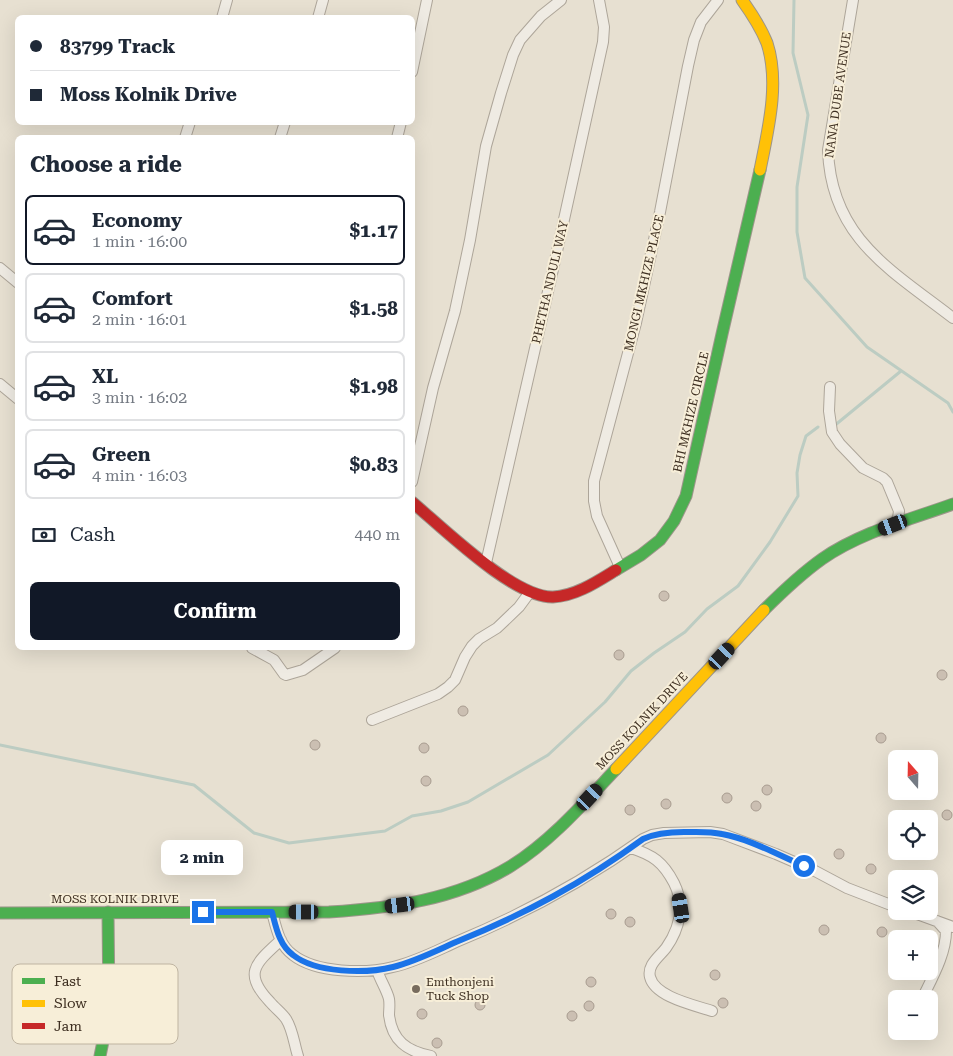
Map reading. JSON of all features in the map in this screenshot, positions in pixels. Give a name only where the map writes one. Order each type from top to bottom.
[{"type":"main road","name":"BHI MKHIZE CIRCLE","points":[[415,507],[486,563],[530,592],[552,597],[580,590],[644,554],[670,529],[681,511],[686,496],[734,282],[754,204],[771,106],[772,79],[770,57],[764,34],[742,0]]},
{"type":"main road","name":"MOSS KOLNIK DRIVE","points":[[0,914],[272,912],[371,908],[415,903],[460,891],[509,867],[543,842],[576,811],[787,588],[822,559],[859,538],[893,525],[951,508]]},
{"type":"main road","points":[[108,912],[109,964]]},
{"type":"street","points":[[223,15],[227,0]]},
{"type":"street","points":[[319,15],[323,0]]},
{"type":"street","points":[[415,58],[427,0]]},
{"type":"street","points":[[415,469],[433,388],[455,311],[470,240],[486,146],[513,55],[520,40],[541,16],[562,0]]},
{"type":"street","name":"PHETHA NDULI WAY","points":[[486,563],[603,42],[604,27],[599,0]]},
{"type":"street","name":"MONGI MKHIZE PLACE","points":[[620,567],[597,516],[594,501],[594,481],[638,314],[694,40],[701,22],[718,0]]},
{"type":"street","name":"NANA DUBE AVENUE","points":[[853,0],[828,150],[828,169],[831,185],[848,223],[862,244],[874,257],[953,318]]},
{"type":"street","points":[[0,268],[15,280]]},
{"type":"street","points":[[0,384],[15,396]]},
{"type":"street","points":[[830,387],[829,411],[832,432],[840,444],[863,468],[887,482],[899,510],[898,518],[893,525]]},
{"type":"street","points":[[372,720],[438,694],[448,688],[455,680],[472,646],[479,639],[497,628],[530,592]]},
{"type":"street","points":[[256,650],[274,660],[284,674],[292,674],[315,663],[332,650]]},
{"type":"street","points":[[272,912],[281,940],[291,954],[302,961],[316,966],[361,971],[377,970],[408,962],[520,914],[580,882],[647,837],[664,833],[710,832],[723,834],[776,854],[815,871],[846,888],[888,904]]},
{"type":"street","points":[[631,848],[647,853],[656,859],[665,868],[679,893],[681,908],[677,926],[666,947],[650,967],[652,982],[664,994],[712,1012]]},
{"type":"street","points":[[935,920],[953,927]]},
{"type":"street","points":[[926,990],[944,951],[946,930],[938,921]]},
{"type":"street","points":[[281,940],[259,961],[254,973],[259,989],[287,1020],[298,1056]]},
{"type":"street","points":[[377,970],[389,997],[389,1015],[396,1036],[411,1051],[431,1056]]},
{"type":"building","points":[[662,591],[666,591],[669,596],[668,600],[662,601],[659,598],[659,594]]},
{"type":"building","points":[[617,650],[621,650],[624,655],[623,659],[617,660],[614,657],[614,653]]},
{"type":"building","points":[[940,670],[944,670],[947,675],[946,679],[940,680],[937,677],[937,673]]},
{"type":"building","points":[[461,706],[465,706],[468,711],[467,715],[461,716],[458,713],[458,709]]},
{"type":"building","points":[[879,733],[883,733],[886,738],[885,742],[879,743],[876,740],[876,736]]},
{"type":"building","points":[[313,740],[317,740],[320,745],[319,749],[313,750],[310,747],[310,743]]},
{"type":"building","points":[[422,743],[426,743],[429,748],[428,752],[422,753],[419,750],[419,746]]},
{"type":"building","points":[[424,776],[428,776],[431,781],[430,785],[424,786],[421,783],[421,779]]},
{"type":"building","points":[[765,785],[769,785],[772,790],[771,794],[765,795],[762,792],[762,788]]},
{"type":"building","points":[[725,793],[729,793],[732,798],[731,802],[725,803],[722,800],[722,796]]},
{"type":"building","points":[[664,799],[668,799],[671,804],[670,808],[664,809],[661,806],[661,802]]},
{"type":"building","points":[[754,801],[758,801],[761,806],[760,810],[754,811],[751,808],[751,804]]},
{"type":"building","points":[[628,805],[632,805],[635,810],[634,814],[628,815],[625,812],[625,808]]},
{"type":"building","points":[[945,810],[949,810],[952,815],[951,819],[945,820],[942,817],[942,813]]},
{"type":"building","points":[[837,849],[841,849],[844,854],[843,858],[837,859],[834,856],[834,852]]},
{"type":"building","points":[[869,864],[873,864],[876,869],[875,873],[869,874],[866,871],[866,867]]},
{"type":"building","points":[[609,909],[613,909],[616,914],[615,918],[609,919],[606,916],[606,912]]},
{"type":"building","points":[[628,917],[632,917],[635,922],[634,926],[628,927],[625,924],[625,920]]},
{"type":"building","points":[[822,925],[826,925],[829,930],[828,934],[822,935],[819,932],[819,928]]},
{"type":"building","points":[[880,927],[884,927],[887,932],[886,936],[880,937],[877,934],[877,930]]},
{"type":"building","points":[[713,970],[717,970],[720,975],[719,979],[713,980],[710,977],[710,973]]},
{"type":"building","points":[[589,977],[593,977],[596,982],[595,986],[589,987],[586,984],[586,980]]},
{"type":"building","points":[[721,998],[725,998],[728,1003],[727,1007],[721,1008],[718,1005],[718,1001]]},
{"type":"building","points":[[478,1000],[482,1000],[485,1005],[484,1009],[478,1010],[475,1007],[475,1003]]},
{"type":"building","points":[[587,1001],[591,1001],[594,1006],[593,1010],[587,1011],[584,1008],[584,1004]]},
{"type":"building","points":[[420,1009],[424,1009],[427,1014],[426,1018],[420,1019],[417,1016],[417,1012]]},
{"type":"building","points":[[570,1011],[574,1011],[577,1016],[576,1020],[570,1021],[567,1018],[567,1014]]},
{"type":"building","points":[[435,1038],[439,1038],[442,1043],[441,1047],[435,1048],[432,1045],[432,1041]]},
{"type":"waterway","points":[[794,0],[793,53],[808,115],[797,187],[797,232],[805,278],[867,347],[948,403],[953,412]]},
{"type":"waterway","points":[[834,426],[901,371]]},
{"type":"waterway","points":[[0,745],[194,785],[254,833],[289,843],[385,831],[412,816],[441,811],[468,802],[548,755],[605,702],[631,671],[685,632],[707,609],[738,586],[770,542],[798,496],[797,473],[800,455],[806,436],[818,427]]},
{"type":"traffic: fast","points":[[616,570],[641,555],[660,540],[674,521],[686,496],[760,170]]},
{"type":"traffic: fast","points":[[764,610],[822,559],[853,541],[886,527],[953,504]]},
{"type":"traffic: fast","points":[[0,913],[329,912],[400,905],[423,900],[468,887],[490,878],[526,856],[566,821],[616,769]]},
{"type":"traffic: fast","points":[[108,912],[109,964]]},
{"type":"traffic: fast","points":[[100,1056],[102,1044]]},
{"type":"traffic: slow","points":[[742,0],[756,21],[767,43],[773,74],[771,106],[760,170]]},
{"type":"traffic: slow","points":[[616,769],[764,610]]},
{"type":"traffic: jam","points":[[415,505],[479,560],[519,586],[537,594],[553,597],[570,594],[602,579],[616,570]]},
{"type":"place","name":"Emthonjeni Tuck Shop","points":[[416,989]]},
{"type":"route","points":[[203,912],[272,912],[284,946],[291,954],[302,961],[316,966],[338,969],[377,970],[408,962],[479,933],[549,900],[652,835],[697,832],[723,834],[804,866]]}]
